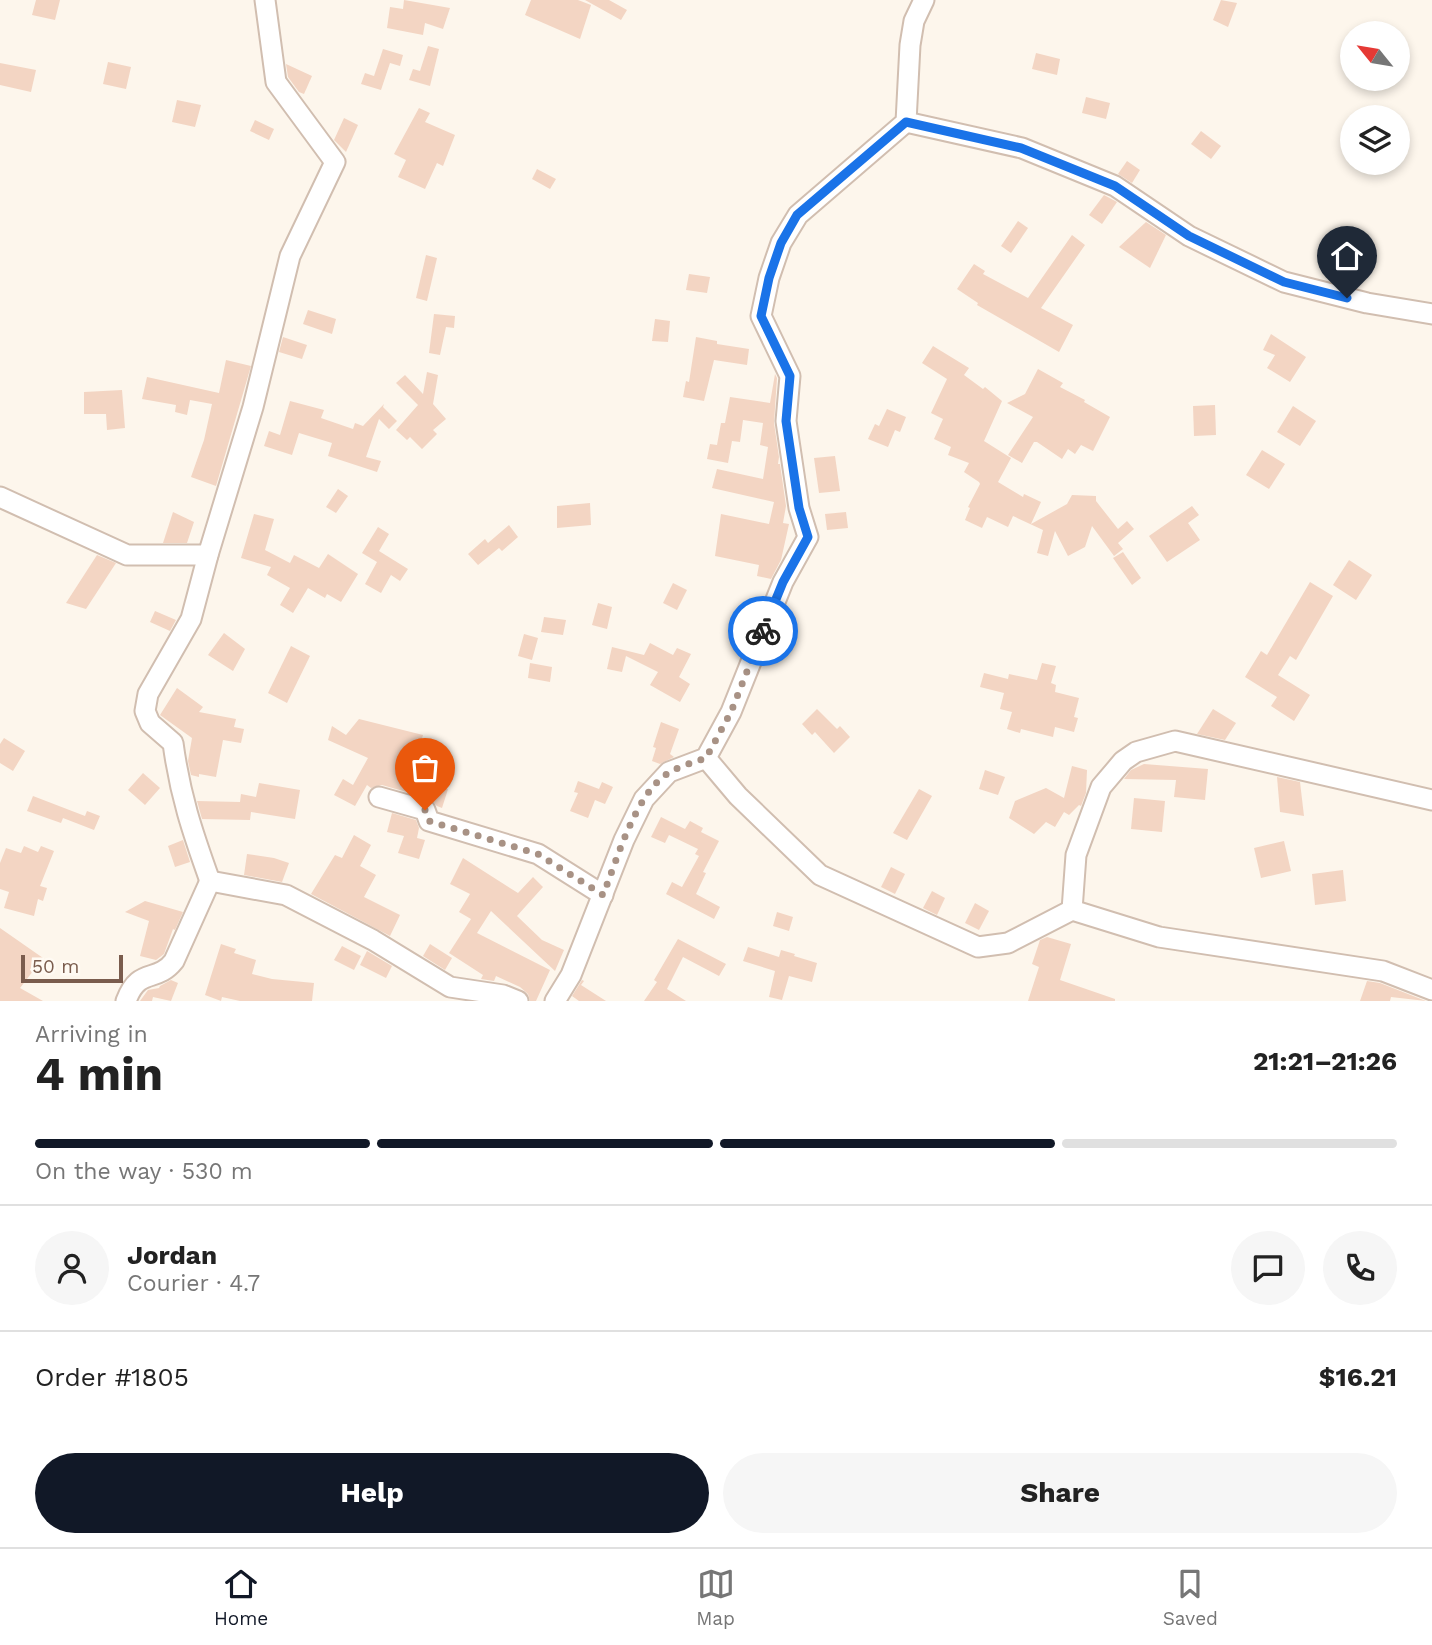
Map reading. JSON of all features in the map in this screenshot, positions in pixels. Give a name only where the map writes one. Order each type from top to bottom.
[{"type":"street","points":[[126,1001],[135,982],[166,971],[174,961],[210,881],[179,789],[173,743],[150,723],[145,711],[148,694],[191,619],[253,407],[290,256],[335,162],[276,82],[265,0]]},
{"type":"street","points":[[555,1001],[571,975],[624,840],[644,799],[669,772],[706,758],[731,712],[783,582],[808,537],[799,508],[786,421],[790,376],[761,316],[769,278],[781,243],[797,215],[906,122],[910,45],[914,20],[924,0]]},
{"type":"street","points":[[906,122],[1021,148],[1115,186],[1189,236],[1284,282],[1367,303],[1432,314]]},
{"type":"street","points":[[0,497],[127,555],[208,555]]},
{"type":"street","points":[[1072,909],[1076,855],[1101,787],[1123,761],[1136,752],[1175,741],[1432,800]]},
{"type":"street","points":[[706,758],[738,796],[820,875],[978,947],[1008,943],[1072,909],[1159,937],[1383,971],[1432,990]]},
{"type":"street","points":[[379,797],[425,810],[429,821],[538,854],[603,895]]},
{"type":"street","points":[[210,881],[286,895],[373,940],[450,987],[503,995],[518,1001]]},
{"type":"building","points":[[36,0],[60,0],[55,20],[32,15]]},
{"type":"building","points":[[404,0],[450,8],[443,29],[425,23],[423,35],[387,28],[390,7],[403,9]]},
{"type":"building","points":[[531,0],[578,0],[591,5],[580,39],[525,15]]},
{"type":"building","points":[[585,0],[609,0],[627,10],[621,20]]},
{"type":"building","points":[[1221,0],[1237,3],[1228,27],[1213,20]]},
{"type":"building","points":[[428,46],[439,49],[430,86],[409,80],[413,69],[420,71]]},
{"type":"building","points":[[383,49],[403,55],[400,66],[390,63],[381,90],[361,84],[365,73],[374,76]]},
{"type":"building","points":[[1036,53],[1060,59],[1057,75],[1032,69]]},
{"type":"building","points":[[108,62],[131,67],[126,89],[103,84]]},
{"type":"building","points":[[0,63],[36,70],[31,92],[0,85]]},
{"type":"building","points":[[286,64],[312,76],[304,94],[299,92],[288,77]]},
{"type":"building","points":[[1086,97],[1110,103],[1106,119],[1082,113]]},
{"type":"building","points":[[177,100],[201,105],[195,127],[172,122]]},
{"type":"building","points":[[419,108],[430,113],[425,122],[455,135],[443,166],[437,163],[425,189],[398,177],[406,160],[394,154]]},
{"type":"building","points":[[344,118],[358,125],[346,152],[334,140]]},
{"type":"building","points":[[255,120],[274,129],[269,140],[250,131]]},
{"type":"building","points":[[1201,131],[1221,146],[1211,159],[1191,144]]},
{"type":"building","points":[[1127,161],[1140,170],[1132,183],[1118,174]]},
{"type":"building","points":[[537,169],[556,179],[550,189],[532,179]]},
{"type":"building","points":[[1104,195],[1117,202],[1102,224],[1089,215]]},
{"type":"building","points":[[1018,221],[1028,228],[1011,253],[1001,246]]},
{"type":"building","points":[[1146,222],[1166,235],[1150,268],[1119,247]]},
{"type":"building","points":[[1072,235],[1085,245],[1041,308],[1073,325],[1059,352],[977,305],[978,303],[957,289],[974,264],[985,271],[983,274],[1028,298]]},
{"type":"building","points":[[426,255],[437,258],[427,301],[416,298]]},
{"type":"building","points":[[689,274],[710,277],[707,293],[686,290]]},
{"type":"building","points":[[308,310],[336,319],[332,334],[303,324]]},
{"type":"building","points":[[434,314],[455,316],[454,328],[446,327],[440,355],[429,353]]},
{"type":"building","points":[[655,319],[670,321],[668,342],[652,341]]},
{"type":"building","points":[[1271,334],[1306,357],[1290,382],[1267,368],[1275,355],[1263,350]]},
{"type":"building","points":[[283,337],[307,345],[302,359],[279,352]]},
{"type":"building","points":[[696,337],[717,341],[717,344],[749,349],[747,365],[714,360],[704,401],[683,397],[686,381],[689,382]]},
{"type":"building","points":[[933,346],[969,368],[964,375],[1002,401],[984,441],[1011,458],[998,482],[1023,497],[1024,494],[1041,502],[1031,524],[1067,504],[1072,495],[1096,496],[1096,501],[1118,529],[1127,521],[1134,529],[1118,543],[1123,549],[1114,556],[1092,526],[1085,547],[1068,556],[1055,531],[1048,556],[1037,553],[1043,530],[1013,516],[1008,527],[987,517],[982,528],[965,520],[970,508],[968,507],[980,484],[964,472],[969,463],[948,455],[951,447],[934,439],[943,419],[931,413],[947,379],[922,363]]},
{"type":"building","points":[[226,360],[251,366],[216,486],[191,477],[204,440],[212,404],[190,400],[187,415],[175,412],[176,405],[142,399],[147,377],[219,393]]},
{"type":"building","points":[[1038,369],[1063,383],[1060,387],[1110,417],[1093,451],[1081,445],[1075,454],[1068,449],[1062,459],[1034,442],[1022,463],[1008,455],[1033,417],[1007,403],[1025,394]]},
{"type":"building","points":[[427,372],[438,375],[433,404],[446,419],[433,430],[437,434],[422,449],[410,437],[407,440],[396,430],[418,405],[396,383],[405,375],[423,394]]},
{"type":"building","points":[[775,374],[774,423],[786,506],[783,523],[789,524],[781,560],[771,579],[757,576],[759,565],[715,556],[721,514],[769,524],[774,502],[712,488],[717,469],[763,479],[768,447],[760,445],[763,423],[743,420],[740,442],[732,441],[728,463],[707,459],[710,444],[717,445],[730,397],[770,403]]},
{"type":"building","points":[[122,390],[125,428],[107,430],[106,414],[84,414],[84,392]]},
{"type":"building","points":[[290,401],[324,410],[321,418],[353,429],[355,423],[363,426],[384,404],[383,407],[397,421],[389,429],[379,419],[366,457],[381,461],[377,472],[328,456],[332,443],[299,433],[292,455],[264,446],[269,431],[280,435]]},
{"type":"building","points":[[1215,405],[1216,435],[1194,436],[1193,406]]},
{"type":"building","points":[[1293,406],[1316,421],[1300,446],[1277,432]]},
{"type":"building","points":[[887,409],[906,417],[900,432],[895,430],[888,447],[868,439],[875,424],[879,426]]},
{"type":"building","points":[[1262,450],[1285,464],[1269,489],[1246,475]]},
{"type":"building","points":[[835,456],[840,491],[819,493],[814,458]]},
{"type":"building","points":[[338,489],[348,496],[336,513],[326,507]]},
{"type":"building","points":[[590,503],[591,525],[557,528],[557,506]]},
{"type":"building","points":[[1192,506],[1199,515],[1188,523],[1200,540],[1167,562],[1149,536]]},
{"type":"building","points":[[173,512],[194,522],[187,543],[163,543]]},
{"type":"building","points":[[846,512],[848,528],[827,530],[825,514]]},
{"type":"building","points":[[254,514],[274,519],[265,550],[290,563],[294,555],[319,568],[328,554],[358,574],[341,602],[327,594],[325,598],[308,588],[293,613],[280,605],[290,588],[267,575],[271,567],[241,558]]},
{"type":"building","points":[[509,525],[518,537],[502,551],[499,548],[478,565],[468,554],[485,539],[488,543]]},
{"type":"building","points":[[378,527],[389,534],[379,551],[408,569],[400,581],[391,575],[381,593],[365,584],[377,562],[362,553]]},
{"type":"building","points":[[1123,552],[1141,578],[1132,585],[1113,558]]},
{"type":"building","points":[[97,555],[116,563],[86,609],[66,603]]},
{"type":"building","points":[[1349,560],[1372,575],[1356,600],[1333,585]]},
{"type":"building","points":[[1310,582],[1333,596],[1296,660],[1290,656],[1278,675],[1310,695],[1294,721],[1271,706],[1277,697],[1245,677],[1261,651],[1267,655]]},
{"type":"building","points":[[673,583],[687,590],[677,610],[663,603]]},
{"type":"building","points":[[598,603],[612,607],[607,629],[592,625]]},
{"type":"building","points":[[155,611],[176,620],[170,631],[150,622]]},
{"type":"building","points":[[544,617],[566,620],[563,635],[541,632]]},
{"type":"building","points":[[224,633],[245,649],[233,671],[208,655]]},
{"type":"building","points":[[524,634],[538,638],[532,660],[518,656]]},
{"type":"building","points":[[650,643],[673,655],[677,648],[691,654],[679,677],[690,684],[680,702],[650,685],[658,672],[626,656],[622,672],[607,669],[612,647],[644,655]]},
{"type":"building","points":[[291,646],[310,656],[287,703],[268,693]]},
{"type":"building","points":[[530,663],[552,667],[550,682],[528,678]]},
{"type":"building","points":[[1042,663],[1056,666],[1051,683],[1056,685],[1055,692],[1079,698],[1074,717],[1078,718],[1074,732],[1055,727],[1053,737],[1021,729],[1020,733],[1007,729],[1012,712],[1000,709],[1004,693],[980,687],[984,673],[1008,679],[1009,674],[1037,680]]},
{"type":"building","points":[[177,688],[203,707],[199,712],[236,719],[234,727],[244,729],[241,743],[223,740],[216,777],[191,775],[188,761],[192,738],[160,715]]},
{"type":"building","points":[[817,709],[837,729],[840,726],[850,737],[834,753],[815,732],[812,735],[802,724]]},
{"type":"building","points":[[1213,709],[1236,723],[1225,740],[1197,734]]},
{"type":"building","points":[[359,719],[423,735],[412,774],[426,777],[425,782],[448,789],[442,808],[428,798],[382,785],[371,788],[367,785],[355,806],[334,795],[343,779],[353,785],[368,758],[328,740],[332,726],[346,735]]},
{"type":"building","points":[[661,722],[679,729],[670,754],[674,757],[660,764],[652,761],[656,748],[653,747]]},
{"type":"building","points":[[4,738],[25,751],[13,771],[0,763],[0,744]]},
{"type":"building","points":[[1144,764],[1208,769],[1205,800],[1174,797],[1176,780],[1124,779],[1131,770]]},
{"type":"building","points":[[1072,766],[1087,770],[1086,793],[1081,806],[1069,815],[1064,812],[1055,827],[1046,822],[1034,834],[1009,818],[1015,801],[1046,788],[1064,798]]},
{"type":"building","points":[[985,770],[1005,777],[998,795],[979,789]]},
{"type":"building","points":[[143,773],[160,788],[145,805],[128,790]]},
{"type":"building","points":[[1277,777],[1300,782],[1304,816],[1280,812]]},
{"type":"building","points":[[578,781],[599,789],[602,782],[613,787],[605,804],[595,800],[588,818],[570,811],[578,793],[574,792]]},
{"type":"building","points":[[259,783],[300,790],[295,819],[251,812],[250,820],[202,819],[197,801],[240,802],[241,794],[256,797]]},
{"type":"building","points":[[919,789],[932,796],[907,840],[893,833]]},
{"type":"building","points":[[33,796],[85,816],[87,811],[100,816],[94,830],[63,818],[61,823],[27,811]]},
{"type":"building","points":[[1134,798],[1165,801],[1162,832],[1131,829]]},
{"type":"building","points":[[392,813],[416,820],[419,828],[417,838],[425,840],[419,859],[398,853],[404,836],[387,832]]},
{"type":"building","points":[[661,817],[685,829],[690,821],[703,828],[701,832],[719,841],[703,872],[706,873],[696,894],[720,907],[714,919],[666,894],[672,882],[682,887],[699,856],[695,854],[698,849],[669,835],[665,843],[651,837]]},
{"type":"building","points":[[354,835],[371,845],[360,866],[376,875],[364,897],[400,915],[390,936],[311,894],[335,855],[342,858]]},
{"type":"building","points":[[183,840],[190,862],[175,867],[168,846]]},
{"type":"building","points":[[1284,841],[1291,871],[1261,878],[1254,848]]},
{"type":"building","points":[[24,846],[38,852],[41,846],[54,851],[40,886],[47,888],[43,901],[38,899],[34,916],[4,908],[9,892],[0,889],[0,863],[6,848],[21,853]]},
{"type":"building","points":[[247,854],[289,863],[282,882],[244,875]]},
{"type":"building","points":[[463,858],[518,893],[533,877],[543,887],[517,916],[542,940],[564,950],[555,971],[491,911],[477,933],[550,970],[536,1001],[530,1001],[528,994],[520,987],[496,976],[494,981],[481,979],[483,975],[449,953],[471,919],[459,912],[470,894],[450,884]]},
{"type":"building","points":[[891,867],[905,874],[895,894],[881,887]]},
{"type":"building","points":[[1343,870],[1346,901],[1315,905],[1312,874]]},
{"type":"building","points":[[932,891],[945,898],[937,915],[923,908]]},
{"type":"building","points":[[145,901],[183,912],[175,930],[173,929],[164,954],[156,960],[140,956],[149,921],[125,912]]},
{"type":"building","points":[[975,903],[989,911],[979,930],[965,923]]},
{"type":"building","points":[[777,912],[793,917],[789,931],[773,926]]},
{"type":"building","points":[[0,928],[43,958],[20,988],[43,1001],[0,1001]]},
{"type":"building","points":[[1047,937],[1071,944],[1060,980],[1115,1001],[1028,1001],[1039,967],[1032,964],[1040,940]]},
{"type":"building","points":[[678,939],[726,964],[719,976],[683,957],[667,989],[686,1001],[644,1001],[657,982],[654,980]]},
{"type":"building","points":[[221,944],[236,949],[234,953],[256,960],[252,974],[314,983],[312,1001],[240,1001],[222,997],[221,1001],[205,995]]},
{"type":"building","points":[[430,944],[452,958],[445,970],[423,956]]},
{"type":"building","points":[[342,946],[361,956],[354,970],[334,960]]},
{"type":"building","points":[[748,947],[779,957],[781,950],[817,963],[812,982],[789,976],[782,1000],[769,997],[775,971],[743,961]]},
{"type":"building","points":[[367,951],[392,966],[386,978],[360,965]]},
{"type":"building","points":[[171,980],[178,983],[171,1001],[153,997],[152,1001],[140,1001],[148,990],[159,988]]},
{"type":"building","points":[[582,980],[584,981],[581,985],[606,1001],[579,1001],[572,996]]},
{"type":"building","points":[[1367,981],[1380,983],[1426,1001],[1391,997],[1390,1001],[1360,1001]]},
{"type":"way so far","points":[[425,810],[429,821],[538,854],[603,895],[624,840],[644,799],[669,772],[706,758],[731,712],[763,631]]},
{"type":"route","points":[[763,631],[783,582],[808,537],[799,508],[786,421],[790,376],[761,316],[769,278],[781,243],[797,215],[906,122],[1021,148],[1115,186],[1189,236],[1284,282],[1347,298]]}]
